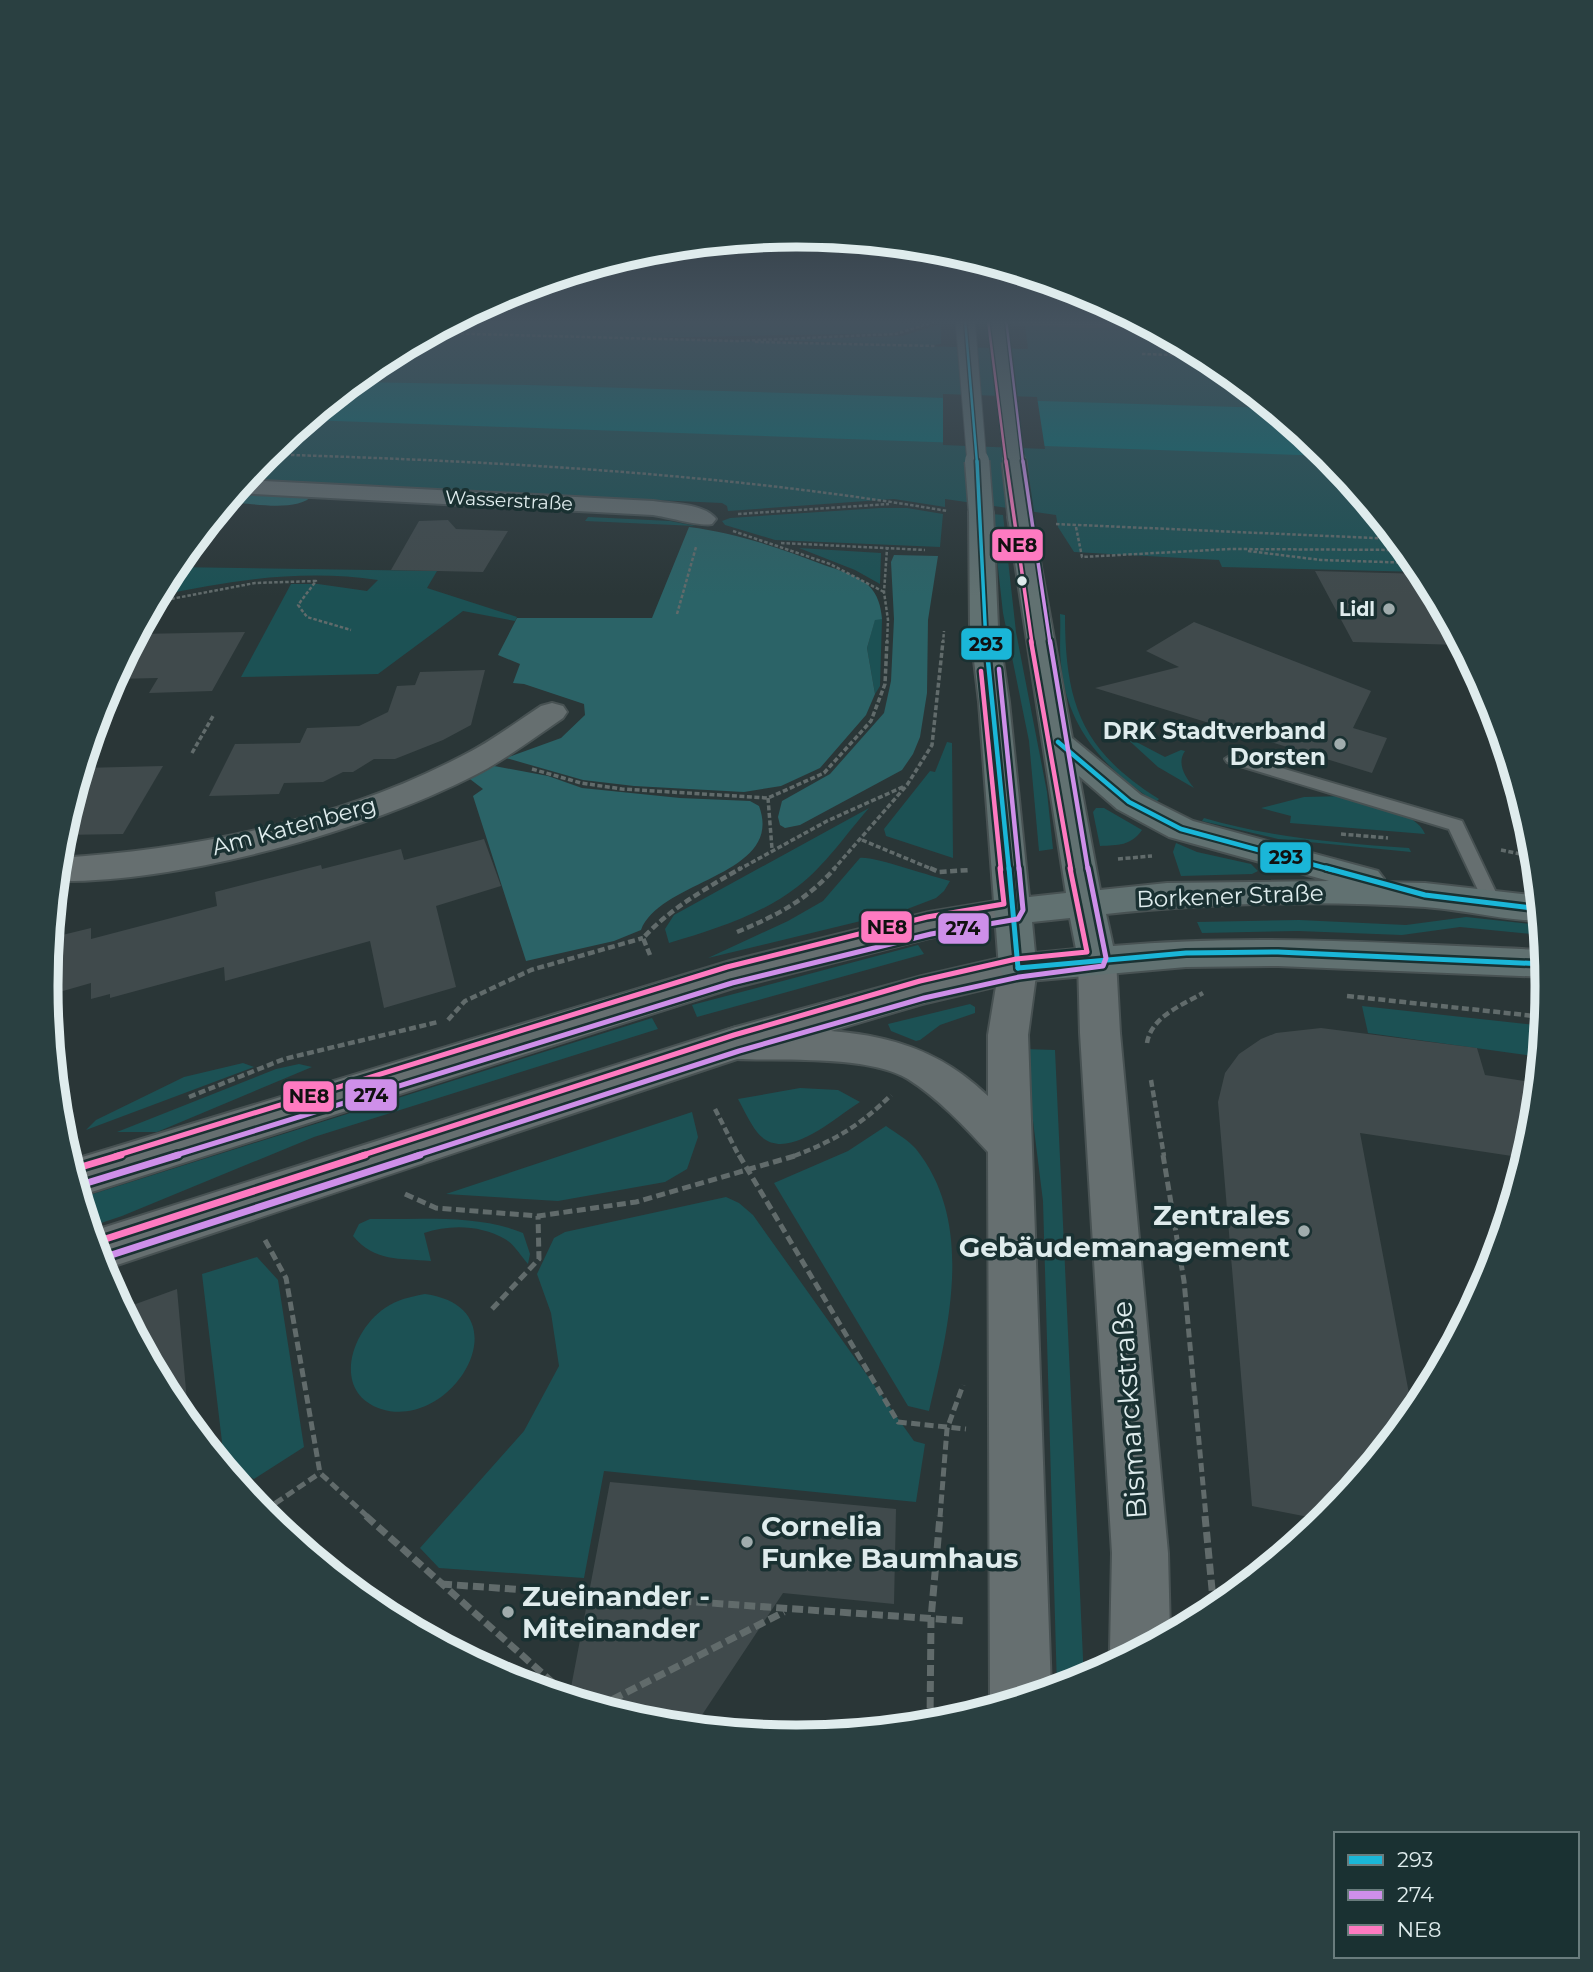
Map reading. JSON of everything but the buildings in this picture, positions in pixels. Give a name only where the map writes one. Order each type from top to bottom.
[{"type":"main road","points":[[967,411],[969,512],[995,702],[1018,968],[1186,953],[1278,953],[1535,964]]},
{"type":"main road","points":[[1008,411],[1020,517],[1077,862],[1097,960]]},
{"type":"main road","points":[[1058,742],[1129,802],[1181,829],[1425,895]]},
{"type":"main road","name":"Borkener Straße","points":[[1014,911],[1167,895],[1294,892],[1425,895],[1531,908]]},
{"type":"street","name":"Wasserstraße","points":[[252,488],[640,507],[688,513],[705,519]]},
{"type":"street","name":"Am Katenberg","points":[[68,869],[167,858],[261,840],[341,818],[434,783],[480,759],[552,712]]},
{"type":"street","points":[[83,1175],[730,975],[929,925],[1014,911]]},
{"type":"street","name":"Bismarckstraße","points":[[1097,960],[1100,1033],[1140,1553],[1140,1640]]},
{"type":"street","points":[[106,1248],[736,1043],[922,990],[1018,968],[1008,1035],[1021,1690]]},
{"type":"street","points":[[736,1043],[860,1048],[920,1066],[965,1100],[1009,1144]]},
{"type":"lane","points":[[1233,759],[1456,825],[1492,903]]},
{"type":"path","points":[[705,519],[729,514],[894,503],[969,512]]},
{"type":"path","points":[[705,519],[864,578],[884,592]]},
{"type":"path","points":[[677,614],[705,519]]},
{"type":"path","points":[[1048,523],[1076,527],[1385,539]]},
{"type":"path","points":[[1076,527],[1082,557],[1230,549],[1393,550]]},
{"type":"path","points":[[773,543],[925,550]]},
{"type":"path","points":[[480,759],[581,783],[622,789],[768,798],[824,773],[871,721],[885,684],[888,620],[884,592],[887,549]]},
{"type":"path","points":[[1230,549],[1321,560],[1402,563]]},
{"type":"path","points":[[168,600],[255,583],[316,580],[298,605],[307,617],[351,630]]},
{"type":"path","points":[[725,937],[767,920],[814,892],[907,785],[932,745],[945,622]]},
{"type":"path","points":[[192,753],[213,716]]},
{"type":"path","points":[[544,965],[643,937],[657,921],[684,900],[772,849],[878,796],[907,785]]},
{"type":"path","points":[[768,798],[772,849]]},
{"type":"path","points":[[1329,833],[1466,846],[1523,855]]},
{"type":"path","points":[[643,937],[650,955]]},
{"type":"path","points":[[1146,1051],[1149,1031],[1171,1011],[1199,993],[1211,992]]},
{"type":"path","points":[[1343,995],[1534,1016]]},
{"type":"path","points":[[187,1098],[284,1059],[463,1015]]},
{"type":"path","points":[[1151,1078],[1184,1280],[1213,1596]]},
{"type":"path","points":[[715,1109],[747,1171],[898,1422],[947,1429],[931,1619],[930,1713]]},
{"type":"path","points":[[355,1167],[436,1208],[538,1216],[636,1202],[747,1171],[834,1140],[866,1120]]},
{"type":"path","points":[[245,1202],[286,1278],[320,1473],[554,1684]]},
{"type":"path","points":[[492,1310],[539,1259],[538,1216]]},
{"type":"path","points":[[272,1506],[320,1473]]},
{"type":"path","points":[[440,1584],[786,1611],[1019,1625]]},
{"type":"path","points":[[609,1701],[786,1611]]},
{"type":"shaded area","points":[[333,411],[1260,411],[1319,464],[1352,499],[1408,572],[1222,567],[1219,560],[1074,552],[1058,527],[1056,515],[945,499],[945,507],[894,499],[728,511],[727,506],[722,503],[256,483]]},
{"type":"shaded area","points":[[333,411],[1260,411],[1310,455],[322,420]]},
{"type":"shaded area","points":[[247,492],[313,495],[296,504],[238,503]]},
{"type":"shaded area","points":[[907,508],[943,514],[940,547],[775,540],[725,525],[722,521],[730,518]]},
{"type":"shaded area","points":[[992,514],[1003,515],[1016,632],[1047,792],[1053,849],[1039,851],[1029,741],[1003,613]]},
{"type":"shaded area","points":[[588,517],[670,521],[696,526],[585,521]]},
{"type":"shaded area","points":[[689,527],[741,537],[774,547],[847,573],[863,581],[874,592],[882,619],[875,620],[867,648],[875,694],[866,715],[820,768],[781,786],[744,792],[634,786],[583,780],[506,758],[561,738],[585,715],[584,704],[524,684],[513,683],[520,664],[498,655],[517,618],[652,618]]},
{"type":"shaded area","points":[[799,548],[881,553],[880,584],[855,570]]},
{"type":"shaded area","points":[[894,555],[938,556],[928,620],[927,693],[920,737],[902,770],[800,825],[785,828],[780,825],[778,817],[782,801],[830,774],[884,713],[891,681],[894,619],[891,562]]},
{"type":"shaded area","points":[[188,567],[437,571],[427,588],[517,617],[515,621],[463,611],[378,674],[241,677],[291,584],[318,584],[367,591],[378,580],[295,576],[212,585],[171,593]]},
{"type":"shaded area","points":[[1060,614],[1065,615],[1069,675],[1074,700],[1083,722],[1095,743],[1112,763],[1159,799],[1156,802],[1120,776],[1091,745],[1080,727],[1064,687],[1060,658]]},
{"type":"shaded area","points":[[875,619],[882,619],[880,686],[875,694],[867,648]]},
{"type":"shaded area","points":[[1123,735],[1165,757],[1181,750],[1185,751],[1182,766],[1194,788],[1158,767]]},
{"type":"shaded area","points":[[947,742],[952,743],[953,858],[886,836],[884,829],[930,771],[935,772]]},
{"type":"shaded area","points":[[489,765],[548,776],[582,788],[680,798],[750,801],[759,806],[762,829],[754,848],[738,863],[672,899],[653,913],[641,930],[614,941],[526,961],[473,796],[483,789],[466,776]]},
{"type":"shaded area","points":[[1347,796],[1403,814],[1420,826],[1425,834],[1290,823],[1291,816],[1261,808],[1304,797]]},
{"type":"shaded area","points":[[869,808],[817,869],[783,897],[736,921],[669,943],[665,929],[674,915]]},
{"type":"shaded area","points":[[1096,808],[1104,808],[1142,830],[1129,842],[1100,846],[1093,812]]},
{"type":"shaded area","points":[[1204,818],[1280,835],[1409,848],[1411,852],[1278,839],[1202,821]]},
{"type":"shaded area","points":[[1176,843],[1197,852],[1251,864],[1258,871],[1252,874],[1181,876],[1173,852]]},
{"type":"shaded area","points":[[860,858],[889,863],[950,881],[936,898],[902,911],[708,958],[788,921],[823,901]]},
{"type":"shaded area","points":[[1466,917],[1533,924],[1534,934],[1460,927],[1402,935],[1298,931],[1202,933],[1197,922],[1299,920],[1406,925]]},
{"type":"shaded area","points":[[918,945],[924,954],[697,1017],[692,1005]]},
{"type":"shaded area","points":[[970,1004],[975,1007],[975,1013],[940,1025],[916,1041],[891,1031],[888,1024]]},
{"type":"shaded area","points":[[1362,1006],[1534,1025],[1532,1056],[1368,1033]]},
{"type":"shaded area","points":[[652,1018],[658,1029],[314,1137],[97,1224],[89,1195]]},
{"type":"shaded area","points":[[1024,1049],[1055,1050],[1083,1667],[1057,1677],[1043,1201]]},
{"type":"shaded area","points":[[243,1063],[254,1067],[86,1130],[96,1120],[184,1077]]},
{"type":"shaded area","points":[[299,1064],[312,1067],[157,1132],[117,1132],[276,1069]]},
{"type":"shaded area","points":[[800,1088],[838,1090],[860,1102],[809,1136],[781,1144],[768,1141],[757,1132],[738,1099]]},
{"type":"shaded area","points":[[692,1112],[698,1137],[687,1169],[665,1182],[558,1201],[446,1194]]},
{"type":"shaded area","points":[[886,1126],[916,1149],[934,1178],[946,1209],[951,1242],[949,1310],[929,1411],[908,1406],[774,1183],[848,1151]]},
{"type":"shaded area","points":[[726,1197],[739,1203],[753,1215],[914,1441],[925,1444],[916,1502],[604,1471],[584,1578],[439,1568],[420,1548],[524,1431],[559,1366],[551,1313],[537,1274],[554,1238],[565,1232]]},
{"type":"shaded area","points":[[370,1219],[468,1220],[505,1227],[523,1233],[530,1254],[528,1264],[505,1239],[486,1231],[465,1227],[424,1233],[431,1261],[379,1255],[353,1236],[359,1224]]},
{"type":"shaded area","points":[[257,1257],[278,1280],[304,1447],[254,1479],[247,1475],[245,1477],[223,1452],[202,1274]]},
{"type":"shaded area","points":[[425,1294],[455,1304],[471,1321],[474,1343],[468,1365],[453,1386],[432,1403],[408,1411],[381,1409],[365,1401],[356,1389],[351,1376],[356,1346],[363,1331],[385,1308],[399,1300]]},
{"type":"pier","points":[[943,411],[1039,411],[1045,449],[943,445]]},
{"type":"transit line","name":"293","points":[[973,411],[981,512],[984,627],[994,702],[1018,968]]},
{"type":"transit line","name":"NE8","points":[[103,1240],[734,1035],[920,981],[1016,959],[1087,952],[1071,874],[1031,637],[999,411]]},
{"type":"transit line","name":"274","points":[[109,1256],[739,1051],[924,998],[1019,977],[1103,966],[1106,958],[1086,859],[1029,516],[1017,411]]},
{"type":"transit line","name":"274","points":[[85,1184],[732,983],[931,934],[1018,919],[1023,910],[999,669]]},
{"type":"transit line","name":"NE8","points":[[81,1167],[727,967],[927,917],[1004,904],[981,671]]},
{"type":"transit line","name":"293","points":[[1058,742],[1129,802],[1181,829],[1425,895],[1531,908]]},
{"type":"transit line","name":"293","points":[[1018,968],[1186,953],[1278,952],[1535,964]]},
{"type":"place","name":"Lidl","points":[[1389,609]]},
{"type":"place","name":"DRK Stadtverband Dorsten","points":[[1340,744]]},
{"type":"place","name":"Zentrales Gebäudemanagement","points":[[1304,1231]]},
{"type":"place","name":"Cornelia Funke Baumhaus","points":[[747,1542]]},
{"type":"place","name":"Zueinander - Miteinander","points":[[508,1612]]}]
